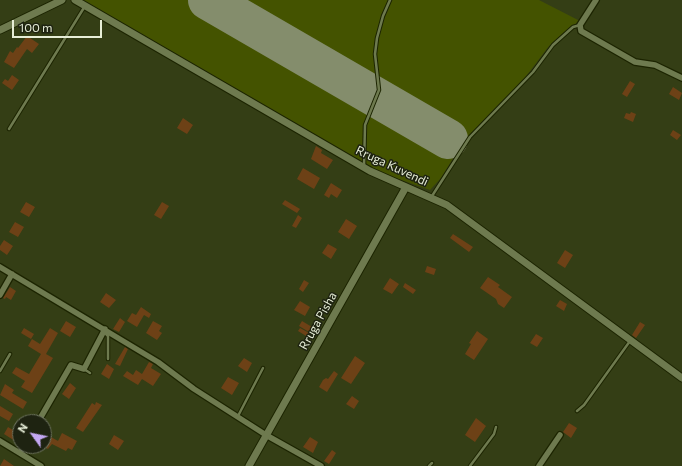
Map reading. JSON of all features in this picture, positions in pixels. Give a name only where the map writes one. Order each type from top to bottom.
[{"type":"street","points":[[0,30],[62,0]]},
{"type":"street","name":"Rruga Kuvendi","points":[[75,0],[364,167],[447,205],[682,378]]},
{"type":"street","points":[[596,0],[580,25],[581,31],[635,62],[640,64],[651,63],[682,78]]},
{"type":"street","name":"Rruga Pisha","points":[[249,466],[406,187]]},
{"type":"street","points":[[0,268],[158,362],[194,389],[266,435],[321,466]]},
{"type":"street","points":[[0,295],[12,274]]},
{"type":"street","points":[[43,414],[71,365],[84,369],[104,330]]},
{"type":"street","points":[[539,466],[560,435]]},
{"type":"street","points":[[0,441],[12,448]]},
{"type":"street","points":[[22,454],[41,466]]},
{"type":"lane","points":[[364,167],[365,125],[379,90],[375,54],[377,38],[383,16],[390,0]]},
{"type":"lane","points":[[9,129],[86,6]]},
{"type":"lane","points":[[431,197],[470,137],[526,79],[553,45],[573,27],[580,25]]},
{"type":"lane","points":[[104,330],[108,336],[108,359]]},
{"type":"lane","points":[[577,411],[584,405],[631,340]]},
{"type":"lane","points":[[0,371],[10,354]]},
{"type":"lane","points":[[237,416],[263,368]]},
{"type":"lane","points":[[84,369],[90,373]]},
{"type":"lane","points":[[470,466],[494,434],[496,427]]},
{"type":"green space","points":[[82,0],[539,0],[580,21],[569,28],[549,46],[521,83],[463,142],[441,178],[430,190],[384,174],[335,148]]},
{"type":"building","points":[[27,36],[39,44],[32,53],[27,49],[14,68],[4,62],[10,51],[13,53]]},
{"type":"building","points":[[12,75],[19,80],[12,90],[2,83],[5,79],[8,81]]},
{"type":"building","points":[[630,81],[635,84],[627,97],[622,94]]},
{"type":"building","points":[[673,87],[682,93],[679,100],[669,94]]},
{"type":"building","points":[[631,112],[636,114],[633,122],[624,118],[626,113],[630,114]]},
{"type":"building","points":[[183,118],[193,125],[187,134],[177,128]]},
{"type":"building","points":[[673,130],[681,135],[677,140],[670,135]]},
{"type":"building","points":[[316,146],[322,150],[321,153],[333,160],[327,169],[311,159]]},
{"type":"building","points":[[303,168],[320,178],[314,189],[297,179]]},
{"type":"building","points":[[331,183],[342,190],[337,198],[331,194],[329,198],[324,195]]},
{"type":"building","points":[[285,200],[300,209],[297,213],[282,204]]},
{"type":"building","points":[[26,202],[35,207],[29,217],[20,212]]},
{"type":"building","points":[[162,202],[169,206],[161,219],[154,215]]},
{"type":"building","points":[[298,215],[302,218],[296,228],[292,226]]},
{"type":"building","points":[[346,219],[357,226],[349,239],[338,232]]},
{"type":"building","points":[[15,222],[24,227],[18,237],[9,232]]},
{"type":"building","points":[[453,234],[473,247],[469,252],[450,238]]},
{"type":"building","points":[[4,240],[13,246],[7,255],[0,250],[0,246]]},
{"type":"building","points":[[328,244],[337,249],[331,259],[322,253]]},
{"type":"building","points":[[565,250],[573,255],[565,268],[557,263]]},
{"type":"building","points":[[427,266],[436,269],[434,275],[425,272]]},
{"type":"building","points":[[488,277],[500,285],[498,287],[512,297],[504,308],[498,304],[496,299],[480,288]]},
{"type":"building","points":[[390,278],[399,284],[392,294],[383,289]]},
{"type":"building","points":[[304,280],[309,283],[303,292],[299,289]]},
{"type":"building","points":[[405,283],[416,290],[413,294],[403,287]]},
{"type":"building","points":[[10,287],[16,291],[11,300],[6,297],[5,299],[3,298]]},
{"type":"building","points":[[106,293],[116,300],[109,308],[100,302]]},
{"type":"building","points":[[560,300],[567,304],[564,311],[556,306]]},
{"type":"building","points":[[300,301],[310,307],[305,316],[294,310]]},
{"type":"building","points":[[141,307],[151,314],[149,318],[144,315],[137,327],[127,321],[132,313],[136,315]]},
{"type":"building","points":[[120,318],[125,322],[119,332],[113,329]]},
{"type":"building","points":[[66,321],[76,327],[70,337],[60,331]]},
{"type":"building","points":[[153,321],[162,326],[159,331],[162,333],[157,340],[146,333]]},
{"type":"building","points":[[302,321],[312,327],[309,332],[299,326]]},
{"type":"building","points":[[640,322],[645,325],[636,338],[632,335]]},
{"type":"building","points":[[24,328],[34,334],[31,339],[21,333]]},
{"type":"building","points":[[50,328],[58,333],[46,354],[53,358],[32,393],[21,387],[25,381],[12,373],[16,367],[29,374],[41,354],[28,346],[32,339],[40,344]]},
{"type":"building","points":[[300,328],[313,335],[311,339],[298,331]]},
{"type":"building","points":[[477,331],[488,339],[474,360],[465,354],[471,344],[469,343]]},
{"type":"building","points":[[536,334],[543,338],[537,347],[530,343]]},
{"type":"building","points":[[125,347],[128,349],[120,366],[115,364]]},
{"type":"building","points":[[355,356],[365,363],[351,384],[341,378]]},
{"type":"building","points":[[244,358],[252,363],[247,372],[238,366]]},
{"type":"building","points":[[149,362],[153,364],[151,368],[161,374],[153,386],[142,379],[138,385],[123,376],[127,371],[133,375],[136,370],[142,374]]},
{"type":"building","points":[[107,364],[114,369],[109,379],[101,374]]},
{"type":"building","points":[[334,371],[338,374],[327,392],[319,387],[323,380],[326,378],[328,379]]},
{"type":"building","points":[[228,377],[239,383],[232,395],[221,388]]},
{"type":"building","points":[[70,383],[76,388],[69,399],[62,394]]},
{"type":"building","points":[[5,384],[14,390],[12,393],[27,402],[23,409],[0,395]]},
{"type":"building","points":[[352,396],[359,401],[354,409],[346,404]]},
{"type":"building","points":[[96,402],[102,405],[83,432],[76,428],[92,403],[95,405]]},
{"type":"building","points":[[0,406],[13,414],[9,421],[0,416]]},
{"type":"building","points":[[476,418],[486,426],[475,442],[465,435]]},
{"type":"building","points":[[569,423],[577,428],[571,438],[563,432]]},
{"type":"building","points":[[8,427],[12,430],[12,439],[4,434]]},
{"type":"building","points":[[62,433],[77,441],[72,450],[68,448],[66,451],[52,444],[52,438],[58,441]]},
{"type":"building","points":[[114,435],[124,441],[118,450],[109,444]]},
{"type":"building","points":[[310,437],[318,442],[313,453],[303,447]]},
{"type":"building","points":[[332,450],[336,453],[329,464],[324,461]]},
{"type":"building","points":[[4,459],[14,466],[0,466]]},
{"type":"runway","points":[[208,0],[448,139]]}]
